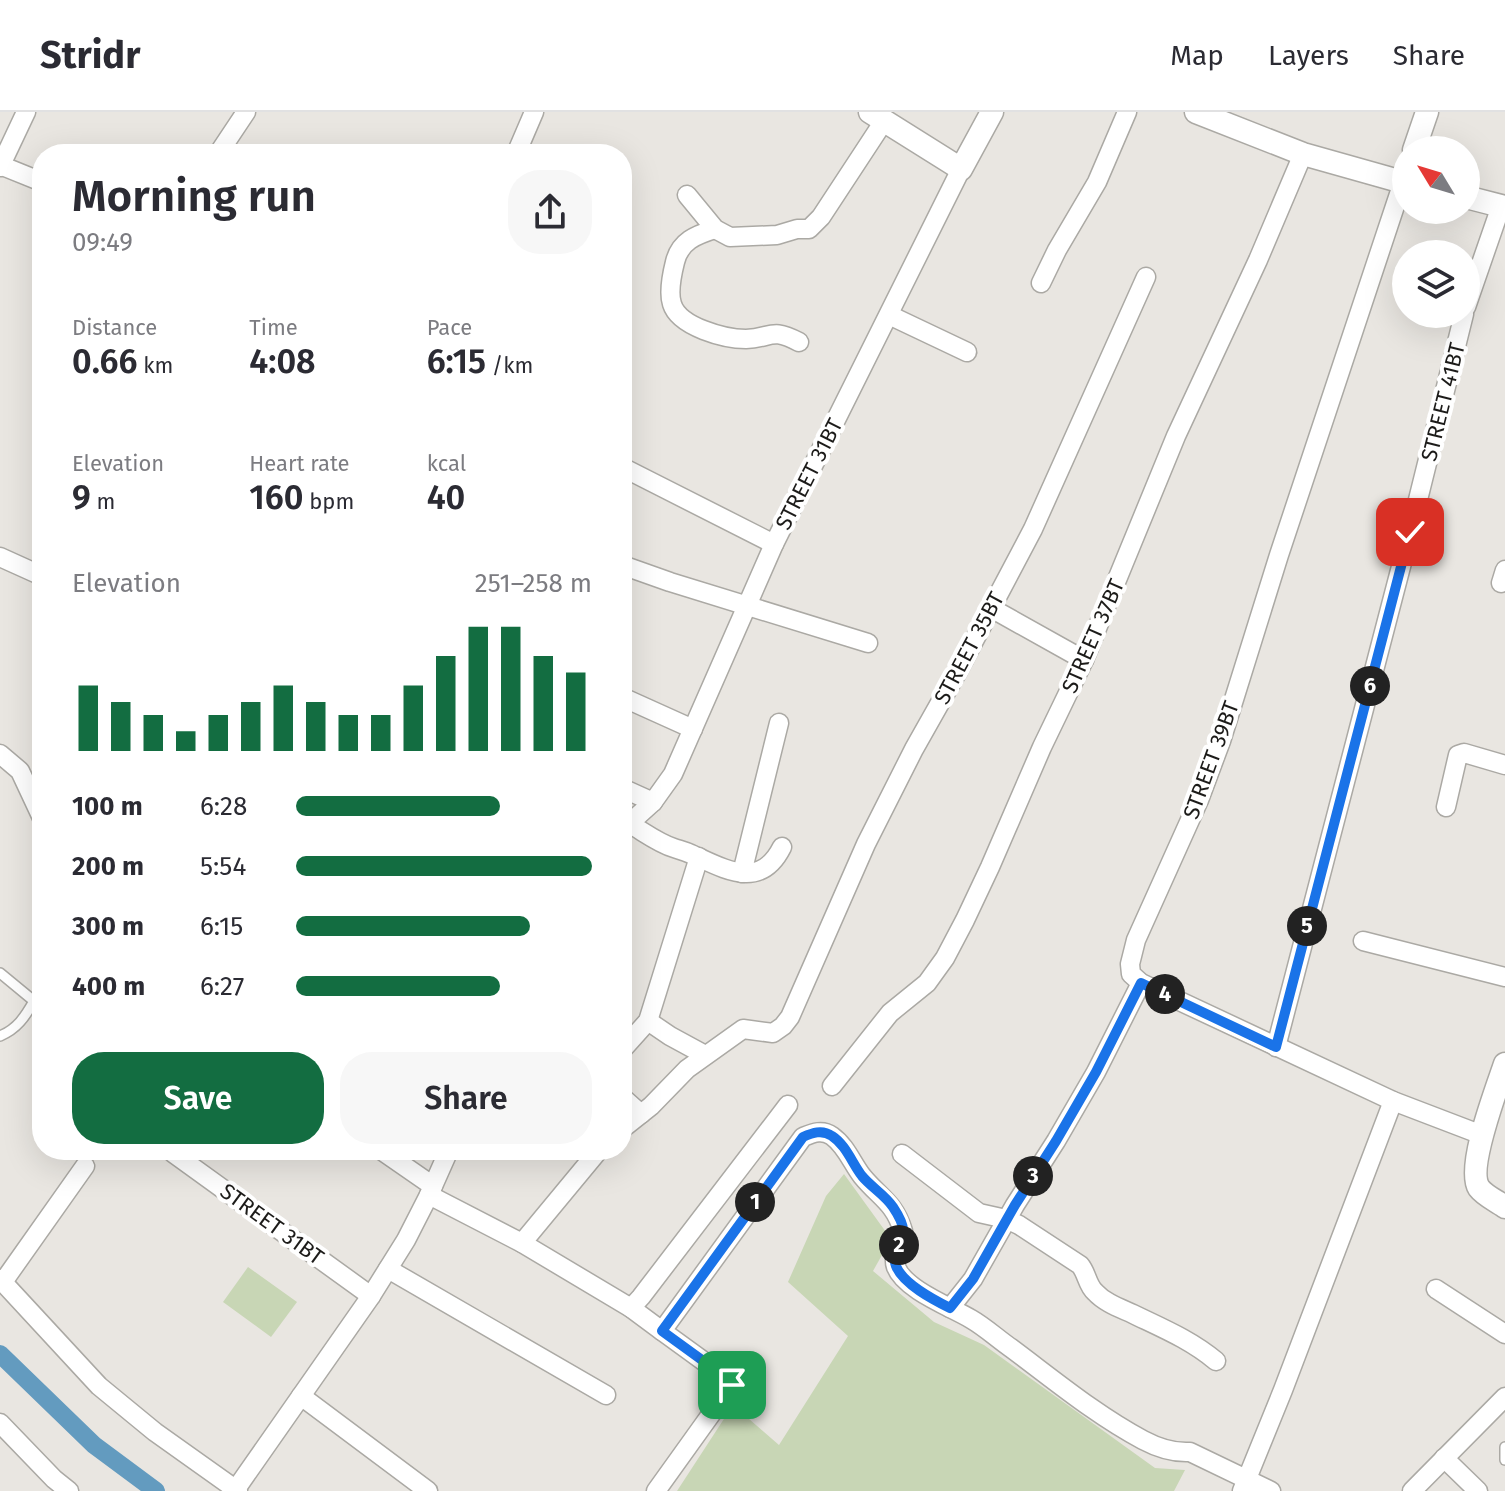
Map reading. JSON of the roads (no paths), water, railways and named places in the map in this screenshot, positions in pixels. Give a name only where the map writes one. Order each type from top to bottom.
[{"type":"street","points":[[26,112],[0,166],[32,178]]},
{"type":"street","points":[[225,144],[246,112]]},
{"type":"street","points":[[520,144],[534,112]]},
{"type":"street","name":"STREET 31BT","points":[[632,821],[653,802],[673,774],[774,544],[992,112]]},
{"type":"street","points":[[1041,283],[1097,182],[1127,112]]},
{"type":"street","points":[[1196,112],[1303,154],[1392,176]]},
{"type":"street","points":[[1419,136],[1427,112]]},
{"type":"street","points":[[687,195],[715,229],[730,237],[777,235],[809,229],[821,217],[877,116],[961,169]]},
{"type":"street","name":"STREET 37BT","points":[[832,1086],[890,1013],[927,983],[945,958],[1084,660],[1176,436],[1258,260],[1303,154]]},
{"type":"street","points":[[1480,200],[1503,206],[1480,269]]},
{"type":"street","name":"STREET 39BT","points":[[1141,983],[1131,974],[1130,964],[1136,940],[1199,800],[1221,741],[1279,555],[1392,218]]},
{"type":"street","points":[[715,229],[685,242],[676,257],[671,276],[671,303],[679,317],[716,336],[748,339],[773,333],[799,342]]},
{"type":"street","name":"STREET 35BT","points":[[705,1055],[743,1029],[773,1033],[790,1017],[866,844],[1033,529],[1146,277]]},
{"type":"street","points":[[889,315],[967,352]]},
{"type":"street","name":"STREET 41BT","points":[[1276,1047],[1461,328]]},
{"type":"street","points":[[632,472],[774,544]]},
{"type":"street","points":[[0,557],[32,571]]},
{"type":"street","points":[[632,568],[868,643]]},
{"type":"street","points":[[991,608],[1084,660]]},
{"type":"street","points":[[632,702],[693,729]]},
{"type":"street","points":[[742,873],[779,723]]},
{"type":"street","points":[[1446,807],[1458,755],[1464,753],[1505,765]]},
{"type":"street","points":[[0,754],[20,771],[32,797]]},
{"type":"street","points":[[632,793],[653,802]]},
{"type":"street","points":[[632,830],[725,870],[742,873],[761,871],[776,858],[782,847]]},
{"type":"street","points":[[632,1039],[648,1021],[699,857]]},
{"type":"street","points":[[1363,941],[1505,977]]},
{"type":"street","points":[[950,1308],[973,1279],[1006,1219],[1056,1141],[1096,1072],[1141,983],[1393,1101],[1482,1135]]},
{"type":"street","points":[[632,1121],[705,1055],[648,1021]]},
{"type":"street","points":[[1505,1064],[1482,1135],[1475,1174],[1478,1187],[1505,1207]]},
{"type":"street","points":[[1245,1485],[1393,1101]]},
{"type":"street","points":[[631,1308],[788,1105]]},
{"type":"street","points":[[632,1106],[641,1114]]},
{"type":"street","points":[[662,1331],[803,1137],[817,1131],[831,1135],[849,1154],[863,1177],[892,1206],[903,1231],[895,1257],[896,1268],[929,1298],[972,1319],[1082,1401],[1144,1441],[1177,1453],[1190,1452],[1245,1485],[1271,1491]]},
{"type":"street","points":[[902,1154],[979,1213],[1019,1225],[1080,1265],[1086,1272],[1091,1290],[1108,1302],[1187,1340],[1216,1361]]},
{"type":"street","name":"STREET 31BT","points":[[183,1160],[371,1296]]},
{"type":"street","points":[[394,1160],[431,1190],[631,1308],[732,1385],[656,1491]]},
{"type":"street","points":[[85,1166],[1,1280],[99,1386],[155,1432],[237,1490],[388,1269],[406,1240],[444,1160]]},
{"type":"street","points":[[522,1243],[591,1160]]},
{"type":"street","points":[[388,1269],[606,1395]]},
{"type":"street","points":[[1436,1289],[1505,1334]]},
{"type":"street","points":[[301,1396],[428,1491]]},
{"type":"street","points":[[1412,1491],[1505,1397]]},
{"type":"street","points":[[0,1423],[69,1491]]},
{"type":"street","points":[[1444,1458],[1478,1491]]},
{"type":"lane","points":[[0,973],[32,999]]},
{"type":"lane","points":[[0,1036],[9,1032],[32,1010]]},
{"type":"lane","points":[[1505,1447],[1505,1460]]},
{"type":"waterway","points":[[0,1354],[94,1445],[156,1491]]}]
